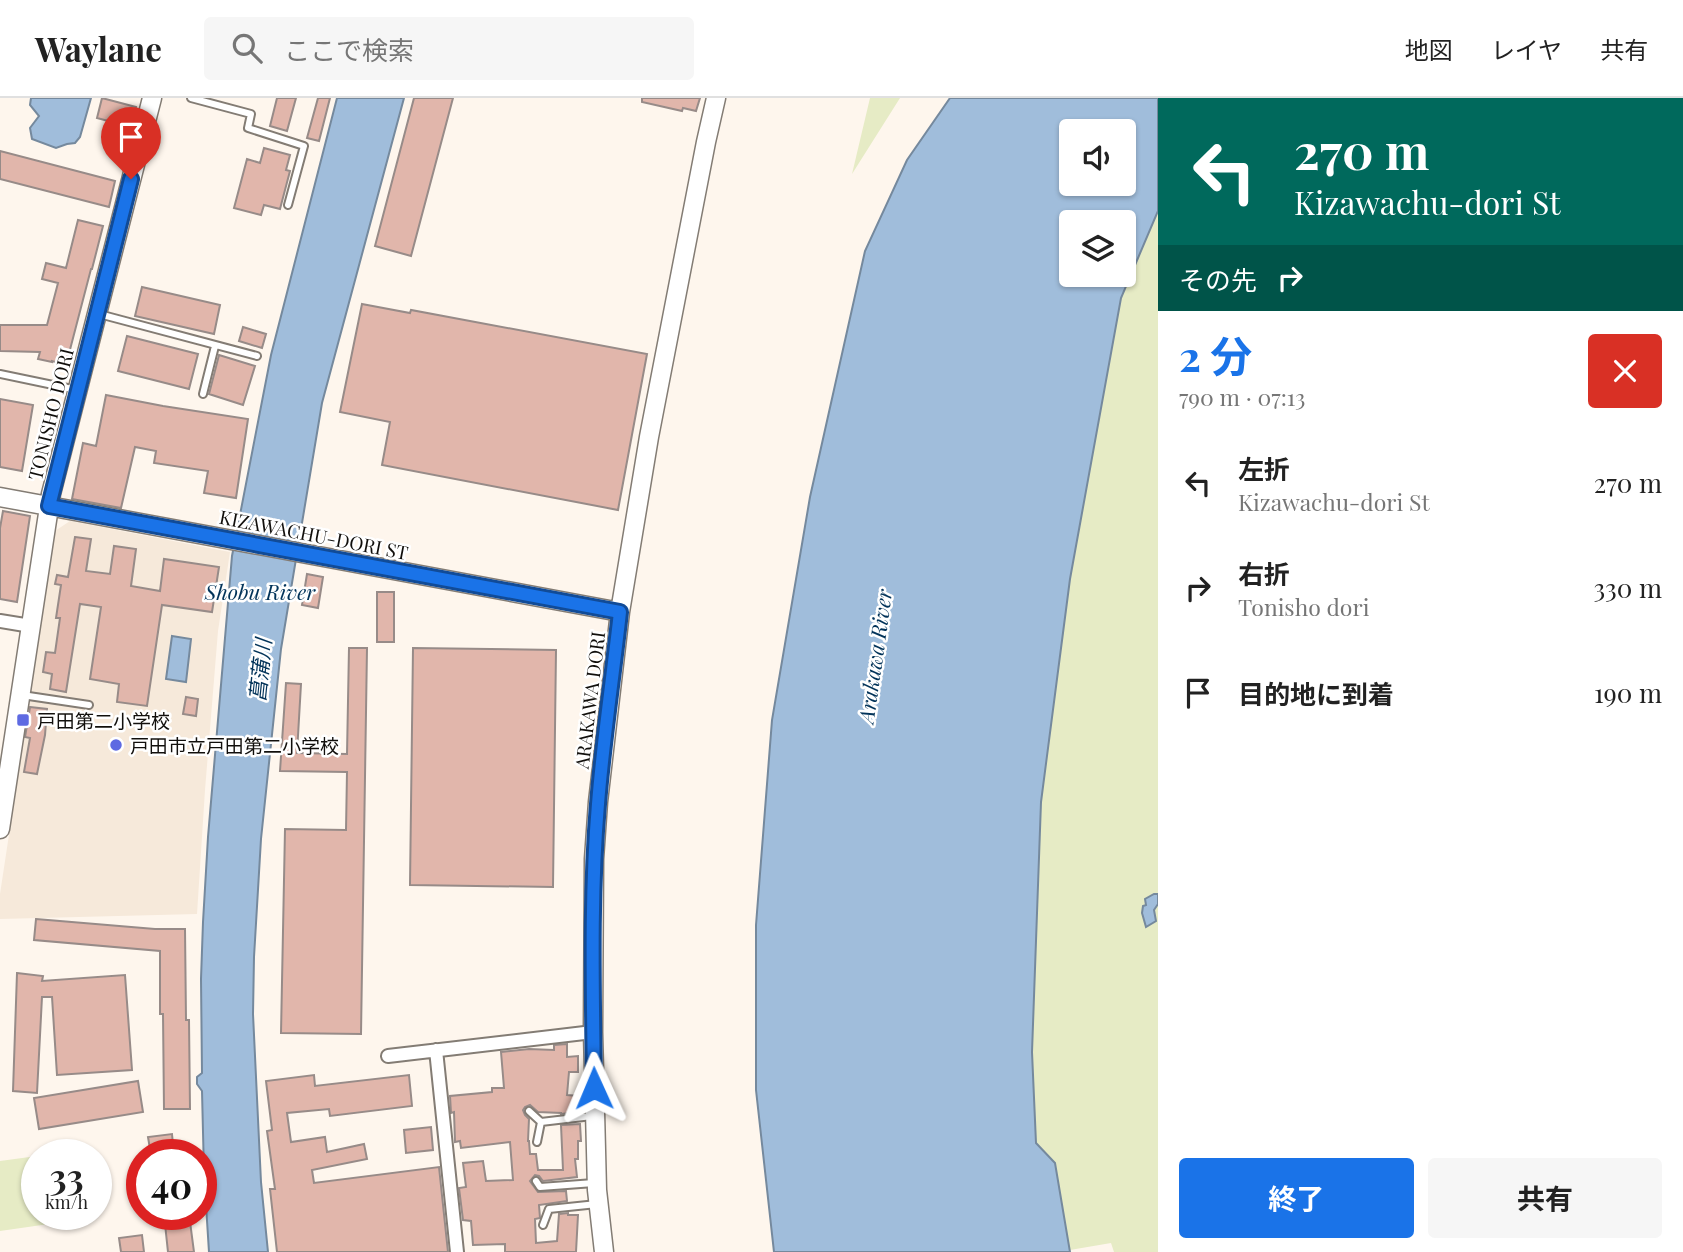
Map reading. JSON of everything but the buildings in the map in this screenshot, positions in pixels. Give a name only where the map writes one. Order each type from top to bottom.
[{"type":"street","name":"TONISHO DORI","points":[[0,829],[49,506],[152,98]]},
{"type":"street","name":"ARAKAWA DORI","points":[[604,1252],[598,1204],[593,1032],[598,802],[620,612],[649,437],[716,98]]},
{"type":"street","name":"KIZAWACHU-DORI ST","points":[[0,497],[620,612]]},
{"type":"street","points":[[0,621],[31,626]]},
{"type":"street","points":[[388,1056],[593,1032]]},
{"type":"street","points":[[436,1050],[457,1252]]},
{"type":"lane","points":[[191,98],[251,114],[248,128],[304,146],[288,205]]},
{"type":"lane","points":[[97,314],[257,356]]},
{"type":"lane","points":[[202,394],[215,346]]},
{"type":"lane","points":[[0,374],[78,390]]},
{"type":"lane","points":[[20,694],[89,705]]},
{"type":"lane","points":[[529,1111],[541,1122],[595,1116]]},
{"type":"lane","points":[[537,1142],[541,1122]]},
{"type":"lane","points":[[536,1181],[540,1187],[597,1182]]},
{"type":"lane","points":[[543,1225],[549,1209],[598,1204]]},
{"type":"shaded area","name":"戸田市立戸田第二小学校","points":[[70,521],[230,552],[218,631],[197,914],[0,919],[0,894],[55,531]]},
{"type":"green space","points":[[870,98],[900,98],[852,174]]},
{"type":"green space","points":[[1158,211],[1158,1252],[1114,1252],[1111,1243],[1070,1250],[1055,1163],[1036,1143],[1032,1052],[1041,802],[1070,579],[1121,298],[1126,287],[1136,287],[1136,263]]},
{"type":"green space","points":[[21,1158],[21,1228],[0,1231],[0,1161]]},
{"type":"water","points":[[31,98],[91,98],[80,137],[75,143],[56,148],[32,139],[30,128],[39,116],[30,105]]},
{"type":"water","points":[[337,98],[404,98],[322,403],[281,649],[261,839],[254,957],[253,1014],[261,1182],[268,1252],[209,1252],[208,1230],[217,1230],[217,1139],[203,1139],[202,1091],[197,1084],[197,1077],[202,1073],[201,979],[208,837],[232,556],[271,355]]},
{"type":"water","name":"Arakawa River","points":[[950,98],[1158,98],[1158,211],[1136,263],[1136,210],[1059,210],[1059,287],[1126,287],[1121,298],[1070,579],[1041,802],[1032,1052],[1036,1143],[1055,1163],[1070,1252],[774,1252],[756,1090],[756,925],[772,720],[810,497],[865,251],[907,160]]},
{"type":"water","points":[[172,636],[191,639],[186,682],[166,679]]},
{"type":"water","points":[[1158,894],[1158,904],[1154,910],[1156,921],[1146,927],[1143,906],[1146,905],[1145,899]]},
{"type":"place","name":"戸田第二小学校","points":[[23,720]]},
{"type":"place","name":"戸田市立戸田第二小学校","points":[[116,745]]},
{"type":"route","points":[[131,179],[49,506],[620,612],[594,859],[594,1088]]},
{"type":"water label","name":"Shobu River","points":[[260,591]]},
{"type":"water label","name":"菖蒲川","points":[[259,670]]}]
